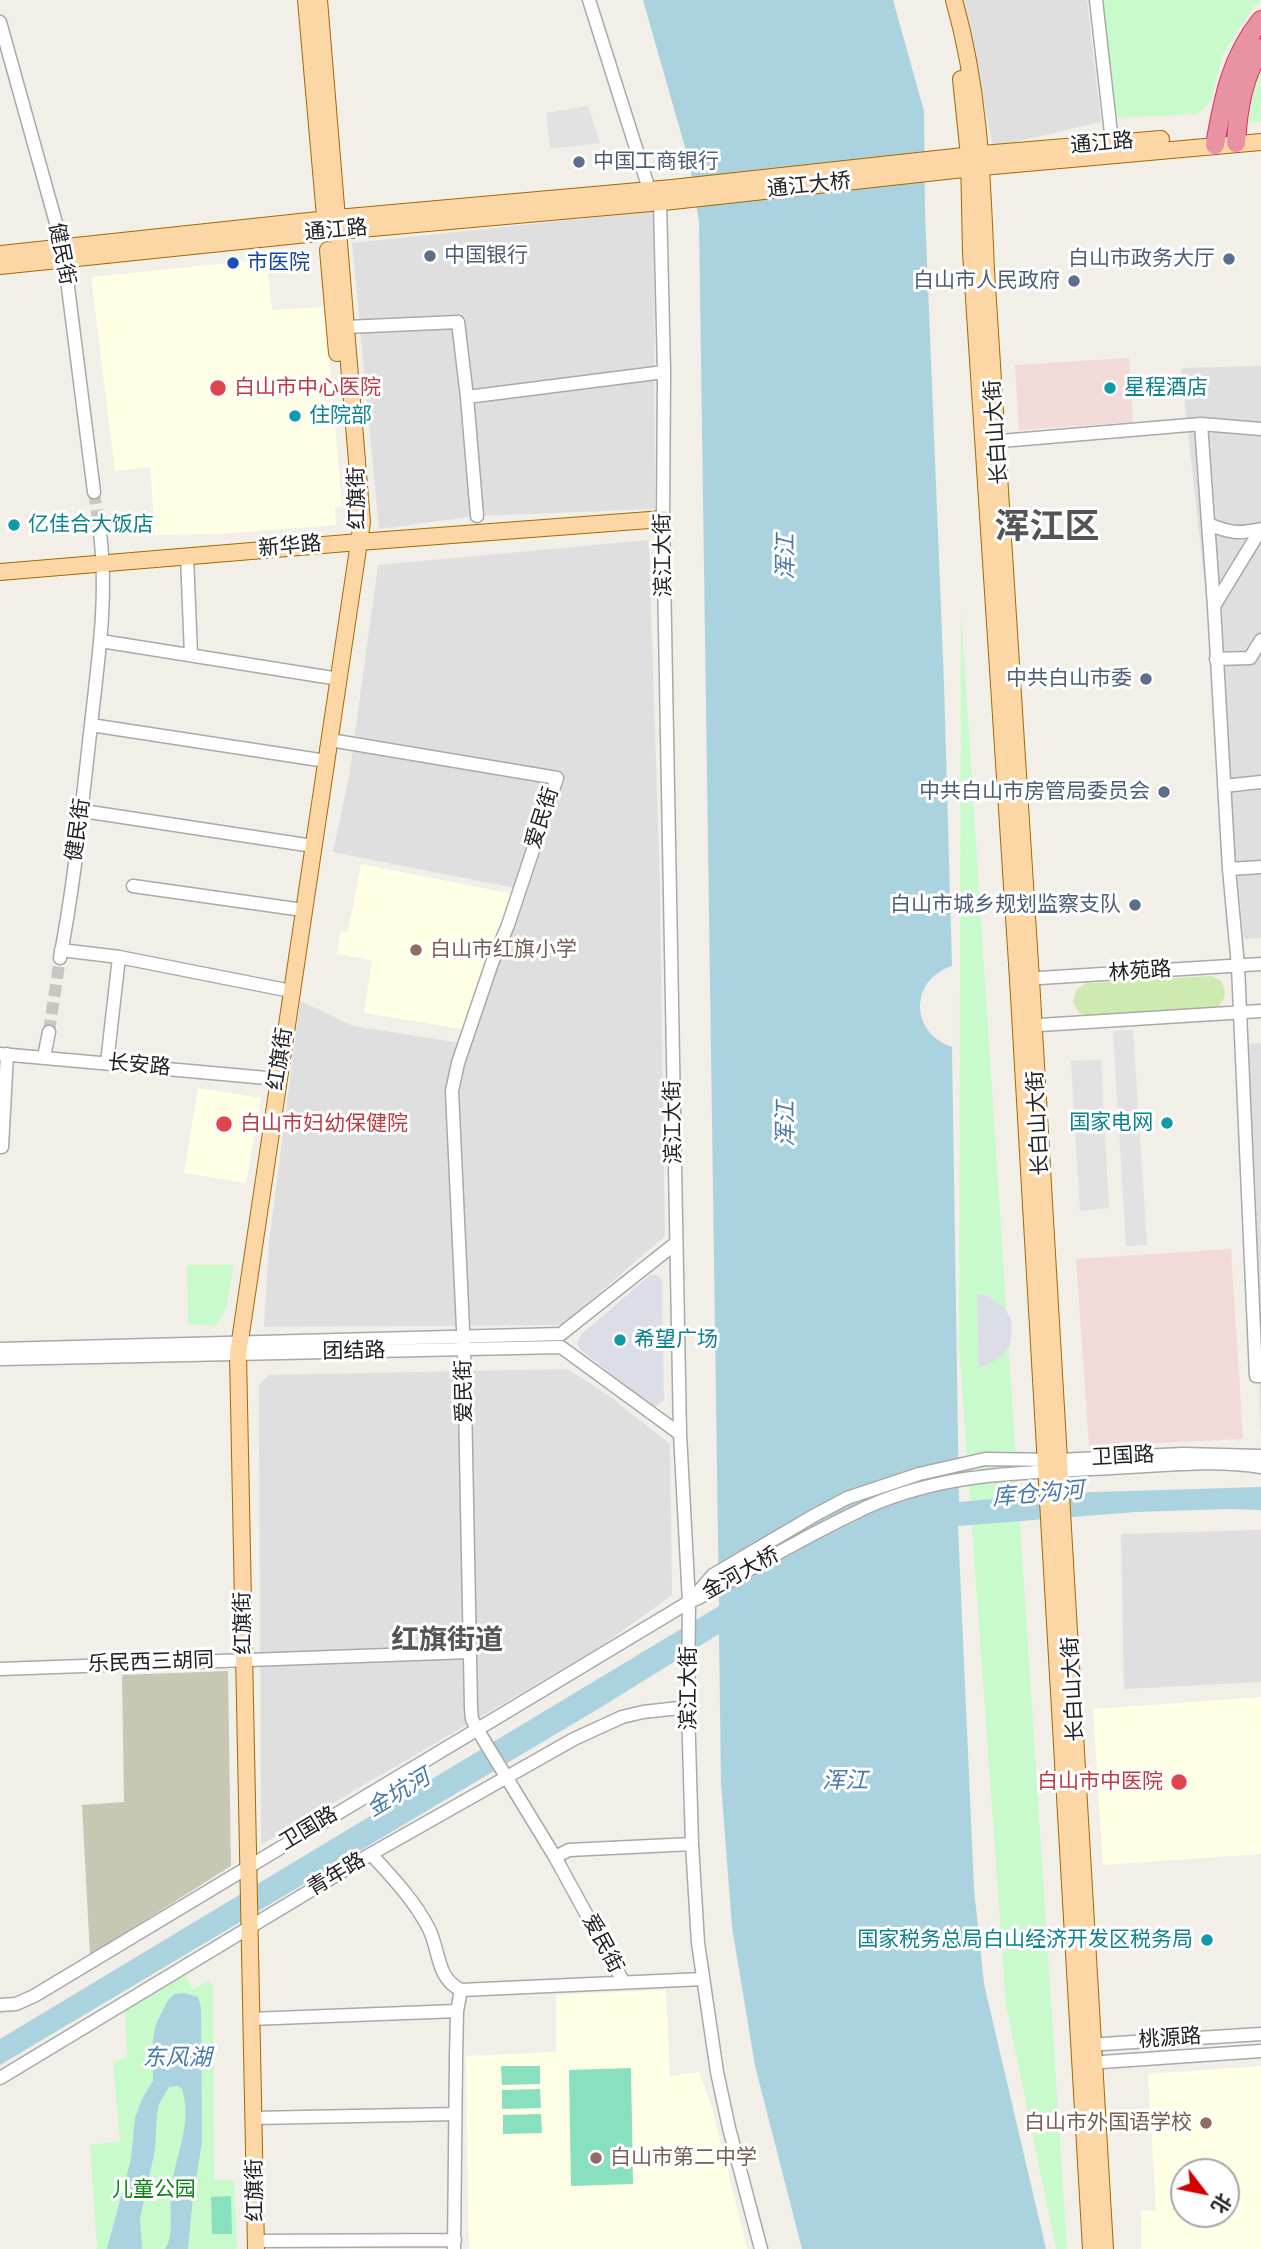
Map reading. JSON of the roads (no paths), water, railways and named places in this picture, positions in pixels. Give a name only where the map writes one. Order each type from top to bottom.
[{"type":"highway","points":[[1216,140],[1232,68],[1246,40],[1261,20]]},
{"type":"highway","points":[[1236,139],[1238,112],[1247,75],[1261,48]]},
{"type":"main road","points":[[306,0],[332,225],[353,524],[359,542]]},
{"type":"main road","name":"红旗街","points":[[256,2245],[238,1348],[362,522],[346,327],[332,225],[318,0]]},
{"type":"main road","name":"长白山大街","points":[[943,0],[951,26],[975,161]]},
{"type":"main road","name":"长白山大街","points":[[954,0],[976,102],[975,161],[969,204],[990,442],[1025,979],[1088,2062],[1105,2249]]},
{"type":"main road","name":"通江路","points":[[1236,139],[1261,132]]},
{"type":"main road","name":"通江路","points":[[944,165],[1112,142],[1236,139],[1261,142]]},
{"type":"main road","name":"通江路","points":[[975,161],[1216,140]]},
{"type":"main road","name":"通江大桥","points":[[663,195],[944,165]]},
{"type":"main road","name":"通江路","points":[[0,254],[64,253],[663,195]]},
{"type":"main road","name":"通江路","points":[[0,266],[64,253]]},
{"type":"main road","name":"新华路","points":[[0,572],[663,519]]},
{"type":"main road","name":"长白山大街","points":[[1088,2062],[1091,2249]]},
{"type":"street","name":"滨江大街","points":[[589,0],[663,195],[663,519],[680,1434],[689,1602],[688,1707],[692,1844],[698,1943],[717,2072],[734,2151],[761,2249]]},
{"type":"street","points":[[1096,0],[1112,142]]},
{"type":"street","name":"健民街","points":[[0,22],[64,253],[94,492]]},
{"type":"street","points":[[346,327],[458,322],[477,516]]},
{"type":"street","points":[[467,397],[664,372]]},
{"type":"street","points":[[1201,424],[1229,869],[1238,965],[1256,1376],[1261,1376]]},
{"type":"street","points":[[990,442],[1201,424],[1261,429]]},
{"type":"street","points":[[1208,524],[1230,533],[1261,529]]},
{"type":"street","points":[[1214,606],[1261,529]]},
{"type":"street","name":"健民街","points":[[100,533],[103,563],[101,641],[83,811],[60,954],[119,957]]},
{"type":"street","points":[[187,556],[191,655]]},
{"type":"street","points":[[1216,659],[1250,658],[1261,640]]},
{"type":"street","points":[[101,641],[339,679]]},
{"type":"street","points":[[91,725],[326,761]]},
{"type":"street","name":"爱民街","points":[[330,740],[557,778],[458,1063],[452,1091],[464,1344],[471,1708],[472,1718],[480,1734],[555,1857],[623,1981]]},
{"type":"street","points":[[1224,786],[1261,782]]},
{"type":"street","points":[[83,811],[313,846]]},
{"type":"street","points":[[1229,869],[1261,867]]},
{"type":"street","points":[[133,886],[303,910]]},
{"type":"street","points":[[107,1063],[119,957],[291,991]]},
{"type":"street","name":"林苑路","points":[[1025,979],[1261,964]]},
{"type":"street","points":[[1027,1025],[1261,1011]]},
{"type":"street","points":[[44,1057],[49,1032]]},
{"type":"street","points":[[0,1147],[4,1054]]},
{"type":"street","name":"长安路","points":[[4,1054],[278,1079]]},
{"type":"street","points":[[676,1243],[561,1334],[561,1347],[680,1434]]},
{"type":"street","name":"团结路","points":[[464,1344],[561,1334]]},
{"type":"street","name":"团结路","points":[[0,1349],[464,1344],[561,1347]]},
{"type":"street","name":"团结路","points":[[0,1359],[238,1348]]},
{"type":"street","name":"卫国路","points":[[987,1475],[1052,1465],[1182,1454],[1261,1455]]},
{"type":"street","name":"卫国路","points":[[985,1460],[1052,1465],[1207,1463],[1261,1467]]},
{"type":"street","name":"金河大桥","points":[[689,1602],[713,1575],[848,1498],[919,1474],[985,1460]]},
{"type":"street","name":"金河大桥","points":[[689,1602],[868,1507],[911,1491],[987,1475]]},
{"type":"street","name":"卫国路","points":[[0,2005],[16,2004],[34,1996],[249,1872],[480,1734],[689,1602]]},
{"type":"street","name":"乐民西三胡同","points":[[0,1669],[470,1652]]},
{"type":"street","name":"青年路","points":[[0,2077],[250,1921],[506,1775],[607,1722],[643,1712],[688,1707]]},
{"type":"street","points":[[555,1857],[569,1850],[692,1844]]},
{"type":"street","points":[[371,1854],[401,1887],[430,1929],[444,1978],[461,1990],[703,1979]]},
{"type":"street","points":[[256,2245],[454,2244],[457,2011],[461,1990]]},
{"type":"street","points":[[250,2019],[457,2011]]},
{"type":"street","name":"桃源路","points":[[1087,2045],[1261,2034]]},
{"type":"street","name":"桃源路","points":[[1088,2062],[1261,2052]]},
{"type":"street","points":[[255,2118],[455,2114]]},
{"type":"water","name":"浑江","points":[[643,0],[893,0],[924,111],[925,212],[944,683],[952,966],[938,973],[928,983],[922,994],[920,1007],[928,1030],[938,1040],[952,1047],[959,1502],[1062,1493],[1261,1487],[1261,1510],[1136,1512],[958,1526],[974,1889],[984,1984],[1046,2249],[802,2249],[755,2066],[732,1927],[721,1784],[719,1634],[603,1706],[0,2065],[0,2039],[719,1606],[699,222],[690,165]]},
{"type":"water","name":"东风湖","points":[[184,1993],[198,1997],[201,2007],[202,2141],[188,2249],[165,2249],[171,2228],[171,2190],[185,2115],[182,2089],[178,2086],[169,2087],[159,2104],[155,2150],[140,2219],[142,2249],[107,2249],[131,2159],[135,2118],[153,2081],[153,2039],[156,2024],[168,2000],[175,1994]]},
{"type":"tunnel","points":[[94,492],[100,533]]},
{"type":"tunnel","points":[[49,1032],[60,958]]},
{"type":"place","name":"中国工商银行","points":[[579,162]]},
{"type":"place","name":"中国银行","points":[[430,256]]},
{"type":"place","name":"白山市政务大厅","points":[[1229,259]]},
{"type":"place","name":"市医院","points":[[233,263]]},
{"type":"place","name":"白山市人民政府","points":[[1074,281]]},
{"type":"place","name":"白山市中心医院","points":[[218,388]]},
{"type":"place","name":"星程酒店","points":[[1110,388]]},
{"type":"place","name":"住院部","points":[[295,416]]},
{"type":"place","name":"亿佳合大饭店","points":[[14,525]]},
{"type":"place","name":"中共白山市委","points":[[1146,679]]},
{"type":"place","name":"中共白山市房管局委员会","points":[[1164,792]]},
{"type":"place","name":"白山市城乡规划监察支队","points":[[1135,905]]},
{"type":"place","name":"白山市红旗小学","points":[[416,950]]},
{"type":"place","name":"国家电网","points":[[1167,1123]]},
{"type":"place","name":"白山市妇幼保健院","points":[[224,1124]]},
{"type":"place","name":"希望广场","points":[[620,1340]]},
{"type":"place","name":"白山市中医院","points":[[1179,1782]]},
{"type":"place","name":"国家税务总局白山经济开发区税务局","points":[[1207,1940]]},
{"type":"place","name":"白山市外国语学校","points":[[1206,2123]]},
{"type":"place","name":"白山市第二中学","points":[[596,2158]]},
{"type":"district","name":"浑江区","points":[[1047,529]]},
{"type":"district","name":"红旗街道","points":[[447,1642]]},
{"type":"water label","name":"库仓沟河","points":[[1038,1495]]},
{"type":"water label","name":"金坑河","points":[[399,1794]]},
{"type":"park label","name":"儿童公园","points":[[154,2190]]}]
